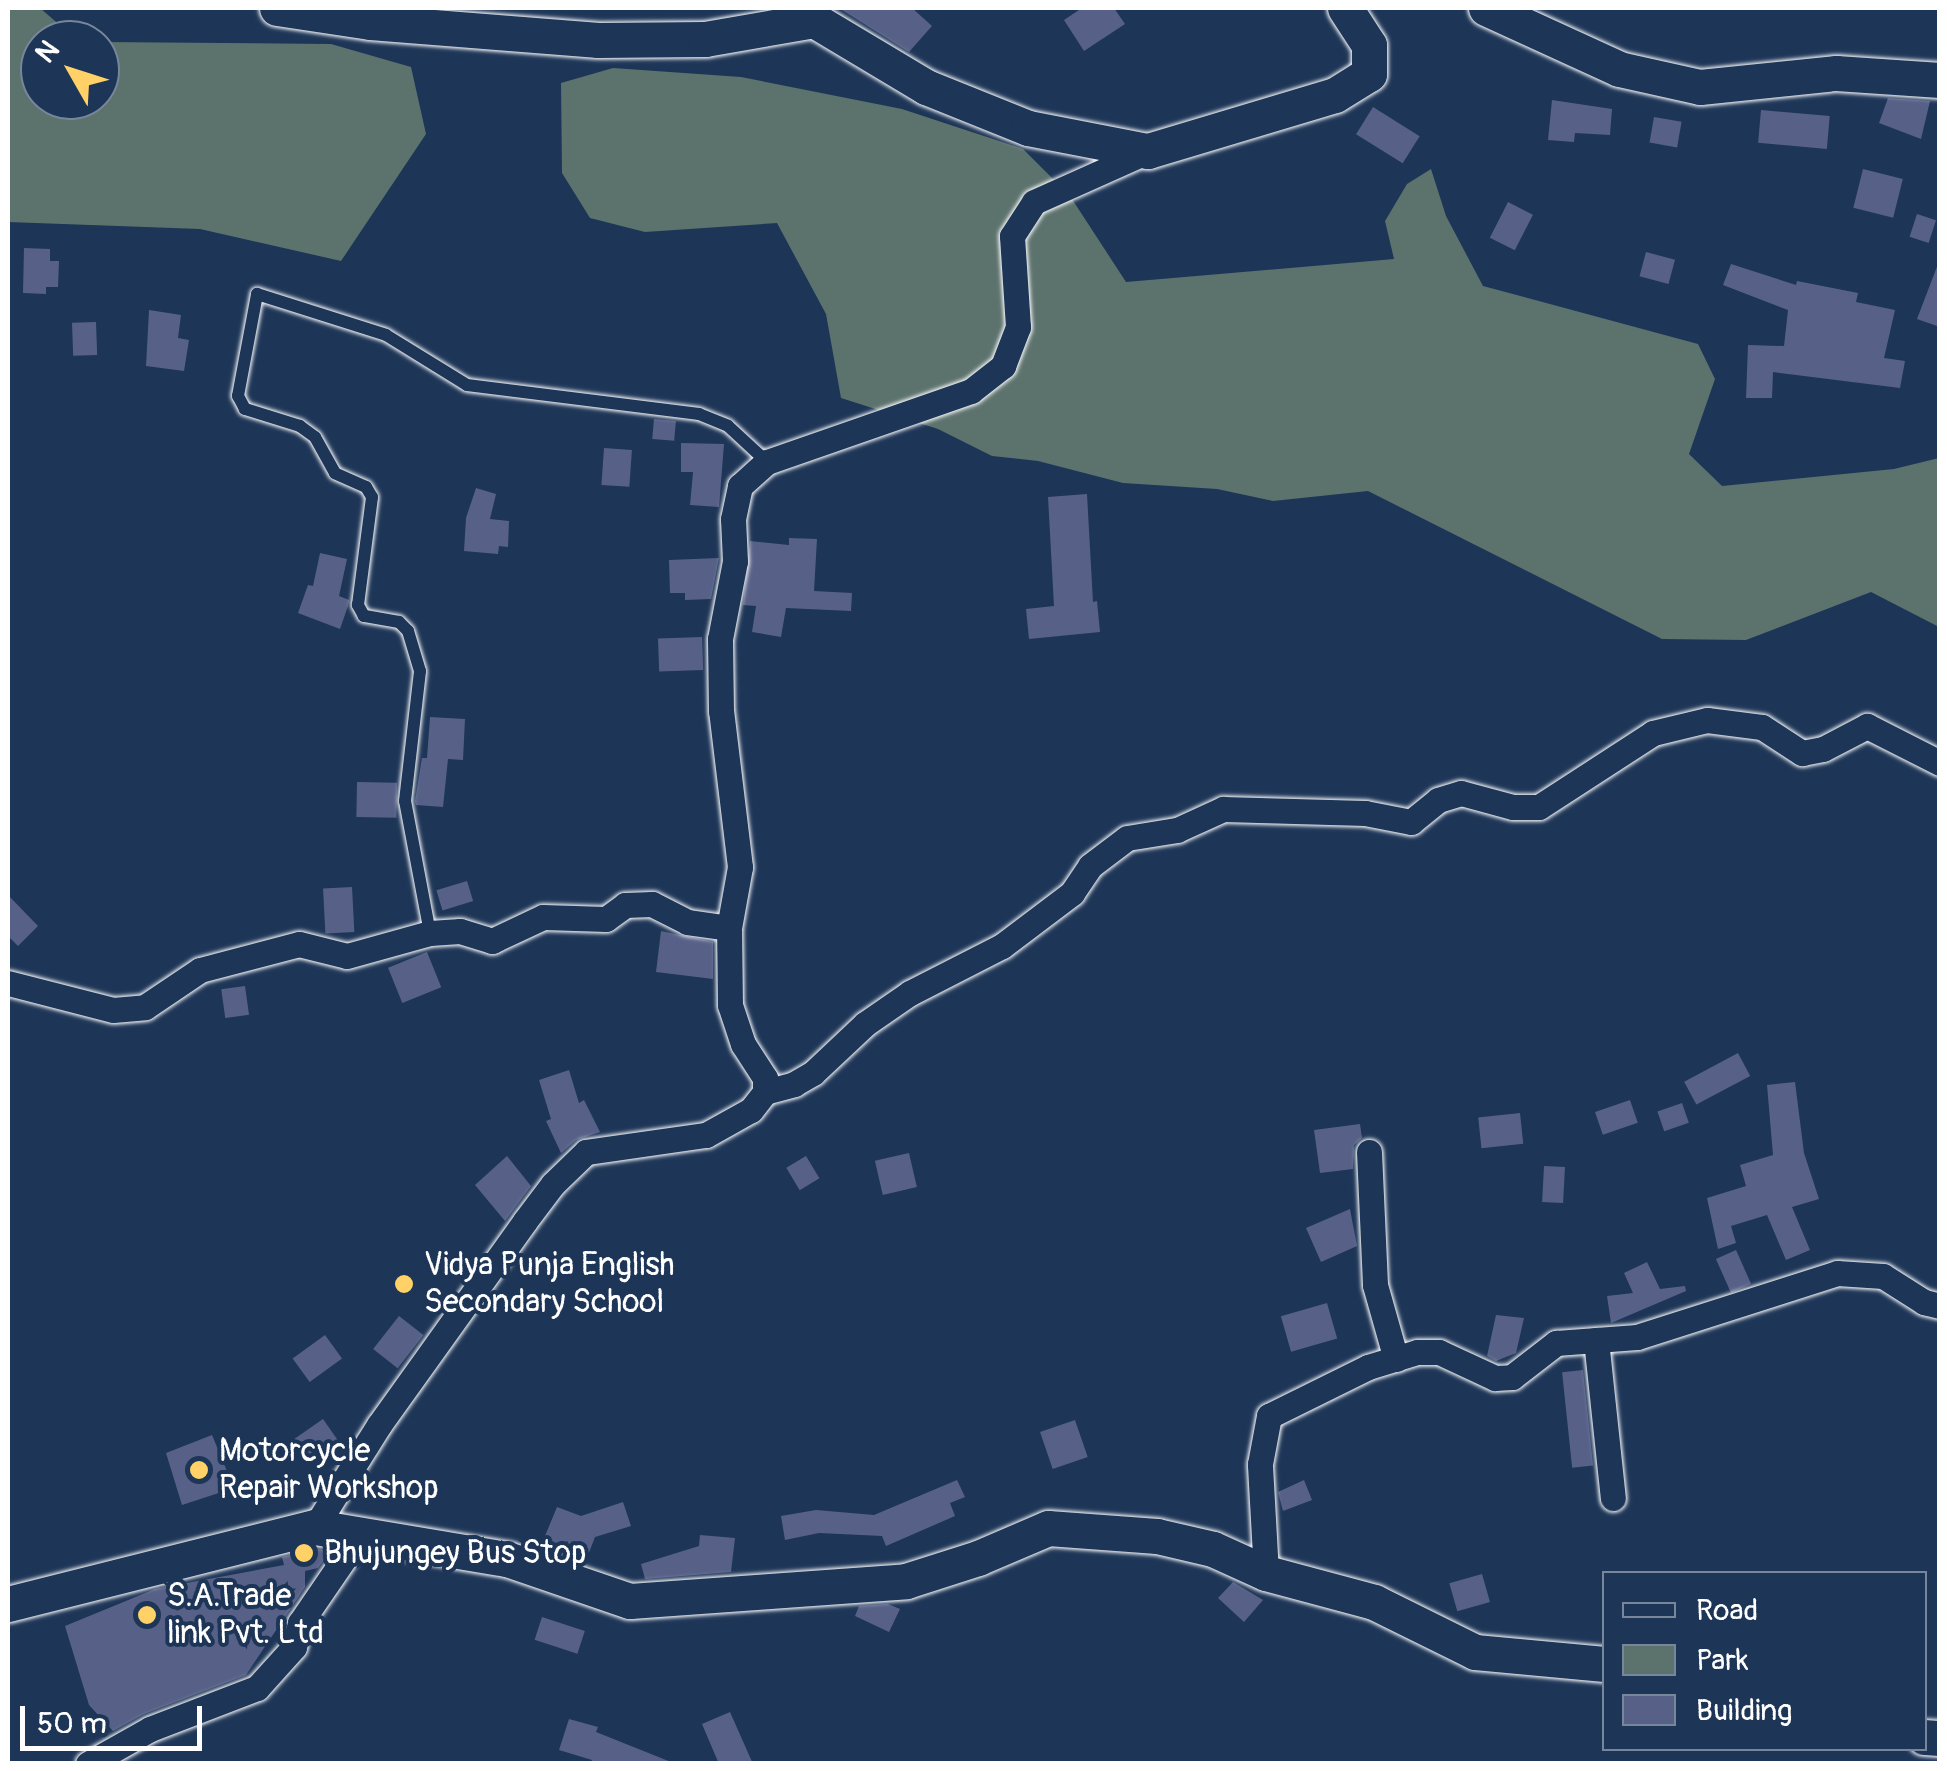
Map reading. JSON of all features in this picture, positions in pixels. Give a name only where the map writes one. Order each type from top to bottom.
[{"type":"main road","points":[[277,8],[370,22],[598,40],[705,40],[811,14],[926,87],[1028,128],[1148,152],[1336,95],[1370,74],[1369,45],[1344,8]]},
{"type":"main road","points":[[1486,8],[1620,69],[1700,88],[1836,73],[1940,80]]},
{"type":"main road","points":[[8,1604],[315,1528],[508,1559],[630,1601],[906,1581],[978,1558],[1048,1528],[1157,1536],[1214,1548],[1266,1574],[1374,1602],[1475,1652],[1602,1664]]},
{"type":"street","points":[[765,1092],[765,1078],[743,1044],[730,1006],[729,928],[740,867],[720,711],[720,639],[734,561],[734,520],[740,486],[767,462],[971,391],[1003,366],[1018,327],[1012,236],[1034,202],[1148,152]]},
{"type":"street","points":[[315,1528],[379,1425],[564,1173],[586,1152],[706,1135],[751,1110],[765,1092],[812,1074],[865,1024],[910,993],[1002,946],[1072,893],[1090,866],[1127,838],[1177,830],[1224,809],[1364,812],[1411,822],[1438,800],[1461,794],[1513,807],[1539,807],[1653,733],[1707,720],[1762,727],[1802,753],[1823,749],[1866,726],[1940,764]]},
{"type":"street","points":[[8,983],[113,1010],[145,1007],[200,970],[299,944],[347,956],[430,933],[460,932],[492,941],[543,917],[606,920],[624,906],[652,904],[687,922],[729,928]]},
{"type":"street","points":[[1369,1152],[1375,1285],[1396,1359]]},
{"type":"street","points":[[1266,1574],[1260,1464],[1269,1416],[1368,1367],[1439,1352],[1495,1378],[1512,1377],[1556,1343],[1636,1337],[1838,1274],[1883,1276],[1924,1302],[1940,1306]]},
{"type":"street","points":[[1596,1340],[1613,1498]]},
{"type":"street","points":[[88,1764],[150,1729],[257,1688],[294,1647],[300,1623],[361,1534]]},
{"type":"lane","points":[[430,933],[406,801],[420,671],[408,631],[399,622],[364,616],[358,605],[372,498],[366,487],[335,473],[314,438],[300,426],[246,409],[238,396],[257,294],[386,334],[467,385],[699,414],[728,426],[767,462]]},
{"type":"green space","points":[[8,8],[40,8],[54,20],[20,20],[20,120],[120,120],[120,42],[331,44],[411,67],[426,134],[341,261],[200,229],[8,222]]},
{"type":"green space","points":[[613,68],[741,77],[902,109],[1023,149],[1070,196],[1126,282],[1394,259],[1385,221],[1407,184],[1431,169],[1446,216],[1483,286],[1698,344],[1715,379],[1689,454],[1722,486],[1894,469],[1939,458],[1939,627],[1871,592],[1746,640],[1662,639],[1368,491],[1273,501],[1217,489],[1123,483],[1038,461],[992,456],[938,429],[841,398],[826,314],[777,223],[645,232],[590,218],[562,173],[561,83]]},
{"type":"building","points":[[839,8],[912,8],[932,26],[909,52]]},
{"type":"building","points":[[1082,8],[1114,8],[1125,24],[1084,51],[1064,20]]},
{"type":"building","points":[[1888,98],[1930,101],[1921,139],[1879,123]]},
{"type":"building","points":[[1552,100],[1612,109],[1610,135],[1575,133],[1574,142],[1548,140]]},
{"type":"building","points":[[1373,107],[1420,136],[1403,163],[1356,134]]},
{"type":"building","points":[[1761,110],[1830,116],[1827,149],[1758,143]]},
{"type":"building","points":[[1654,117],[1682,122],[1677,147],[1649,143]]},
{"type":"building","points":[[1863,169],[1903,179],[1893,218],[1853,208]]},
{"type":"building","points":[[1508,202],[1533,215],[1515,250],[1490,238]]},
{"type":"building","points":[[1917,214],[1936,220],[1929,243],[1910,237]]},
{"type":"building","points":[[24,248],[50,249],[50,261],[59,261],[58,287],[46,287],[46,294],[23,293]]},
{"type":"building","points":[[1646,252],[1675,260],[1669,284],[1640,276]]},
{"type":"building","points":[[1731,264],[1796,285],[1797,281],[1858,293],[1856,302],[1895,310],[1884,358],[1905,361],[1900,388],[1773,372],[1772,398],[1746,398],[1748,345],[1784,346],[1788,310],[1723,285]]},
{"type":"building","points":[[1940,265],[1940,327],[1917,319]]},
{"type":"building","points":[[149,310],[181,315],[178,338],[189,340],[184,371],[146,366]]},
{"type":"building","points":[[96,322],[97,355],[73,356],[72,323]]},
{"type":"building","points":[[654,419],[676,421],[674,441],[652,439]]},
{"type":"building","points":[[681,443],[724,444],[719,507],[690,505],[693,472],[681,472]]},
{"type":"building","points":[[604,448],[632,450],[629,487],[601,485]]},
{"type":"building","points":[[476,488],[496,494],[490,519],[509,521],[508,547],[499,546],[498,554],[464,551],[466,518]]},
{"type":"building","points":[[1087,494],[1093,602],[1097,601],[1100,632],[1029,639],[1026,609],[1054,606],[1048,497]]},
{"type":"building","points":[[789,538],[817,539],[814,591],[852,593],[851,611],[786,608],[781,637],[752,632],[756,606],[743,605],[750,541],[789,545]]},
{"type":"building","points":[[320,553],[347,559],[339,596],[349,600],[340,629],[298,613],[308,585],[313,586]]},
{"type":"building","points":[[719,558],[711,599],[685,600],[685,593],[670,593],[669,560]]},
{"type":"building","points":[[702,637],[703,670],[659,672],[658,639]]},
{"type":"building","points":[[430,717],[465,719],[463,760],[448,759],[443,807],[416,805],[415,801],[422,758],[427,758]]},
{"type":"building","points":[[357,782],[397,783],[396,818],[356,817]]},
{"type":"building","points":[[467,881],[473,901],[443,910],[436,890]]},
{"type":"building","points":[[352,887],[354,932],[325,933],[323,889]]},
{"type":"building","points":[[8,895],[38,926],[18,946],[8,936]]},
{"type":"building","points":[[661,931],[713,942],[713,979],[656,972]]},
{"type":"building","points":[[427,952],[441,987],[402,1003],[388,968]]},
{"type":"building","points":[[245,986],[249,1015],[225,1018],[221,989]]},
{"type":"building","points":[[1738,1053],[1750,1076],[1696,1105],[1684,1082]]},
{"type":"building","points":[[569,1070],[579,1103],[584,1100],[600,1132],[576,1140],[561,1153],[546,1121],[551,1119],[539,1080]]},
{"type":"building","points":[[1795,1082],[1804,1153],[1819,1199],[1792,1207],[1810,1250],[1786,1260],[1767,1215],[1731,1226],[1736,1243],[1718,1249],[1707,1198],[1746,1186],[1740,1165],[1773,1155],[1767,1085]]},
{"type":"building","points":[[1630,1100],[1638,1123],[1603,1135],[1595,1112]]},
{"type":"building","points":[[1682,1103],[1689,1123],[1664,1131],[1657,1111]]},
{"type":"building","points":[[1520,1113],[1523,1144],[1481,1148],[1478,1117]]},
{"type":"building","points":[[1360,1124],[1362,1138],[1354,1145],[1353,1169],[1320,1173],[1314,1130]]},
{"type":"building","points":[[909,1153],[917,1187],[883,1195],[875,1161]]},
{"type":"building","points":[[507,1156],[531,1186],[505,1221],[475,1185]]},
{"type":"building","points":[[806,1156],[819,1178],[800,1190],[786,1168]]},
{"type":"building","points":[[1544,1166],[1565,1167],[1563,1203],[1542,1202]]},
{"type":"building","points":[[1350,1209],[1357,1246],[1321,1262],[1306,1228]]},
{"type":"building","points":[[1736,1250],[1751,1284],[1731,1293],[1716,1259]]},
{"type":"building","points":[[1647,1262],[1660,1289],[1685,1286],[1686,1291],[1611,1323],[1607,1296],[1633,1293],[1624,1273]]},
{"type":"building","points":[[1327,1303],[1337,1339],[1291,1352],[1281,1316]]},
{"type":"building","points":[[1496,1315],[1524,1318],[1516,1353],[1496,1361],[1487,1356]]},
{"type":"building","points":[[399,1316],[423,1335],[398,1368],[373,1349]]},
{"type":"building","points":[[325,1335],[342,1358],[310,1382],[293,1359]]},
{"type":"building","points":[[1583,1370],[1593,1465],[1572,1468],[1562,1372]]},
{"type":"building","points":[[323,1419],[340,1443],[308,1465],[291,1441]]},
{"type":"building","points":[[1075,1420],[1088,1457],[1053,1469],[1040,1432]]},
{"type":"building","name":"Motorcycle Repair Workshop","points":[[212,1435],[234,1488],[182,1505],[166,1453]]},
{"type":"building","points":[[957,1480],[965,1497],[950,1503],[955,1516],[886,1546],[882,1536],[819,1533],[785,1540],[781,1516],[816,1510],[874,1515]]},
{"type":"building","points":[[1304,1480],[1312,1500],[1283,1511],[1278,1492]]},
{"type":"building","points":[[623,1502],[631,1526],[595,1537],[585,1563],[540,1548],[557,1507],[581,1516]]},
{"type":"building","points":[[700,1535],[735,1538],[731,1572],[645,1579],[641,1564],[699,1546]]},
{"type":"building","points":[[324,1550],[326,1557],[318,1568],[305,1571],[305,1587],[246,1675],[144,1714],[113,1731],[89,1705],[65,1626],[155,1589],[284,1565],[282,1557]]},
{"type":"building","points":[[1482,1574],[1490,1602],[1457,1611],[1449,1583]]},
{"type":"building","points":[[1233,1582],[1263,1600],[1244,1622],[1218,1598]]},
{"type":"building","points":[[888,1604],[900,1609],[889,1632],[855,1616],[859,1606]]},
{"type":"building","points":[[542,1617],[585,1631],[577,1654],[535,1640]]},
{"type":"building","points":[[730,1712],[753,1764],[719,1764],[702,1724]]},
{"type":"building","points":[[569,1719],[598,1727],[596,1732],[676,1764],[590,1764],[592,1760],[559,1750]]},
{"type":"place","name":"Vidya Punja English Secondary School","points":[[404,1284]]},
{"type":"place","name":"Motorcycle Repair Workshop","points":[[199,1470]]},
{"type":"place","name":"Bhujungey Bus Stop","points":[[304,1553]]},
{"type":"place","name":"S.A.Trade link Pvt. Ltd","points":[[147,1615]]}]
